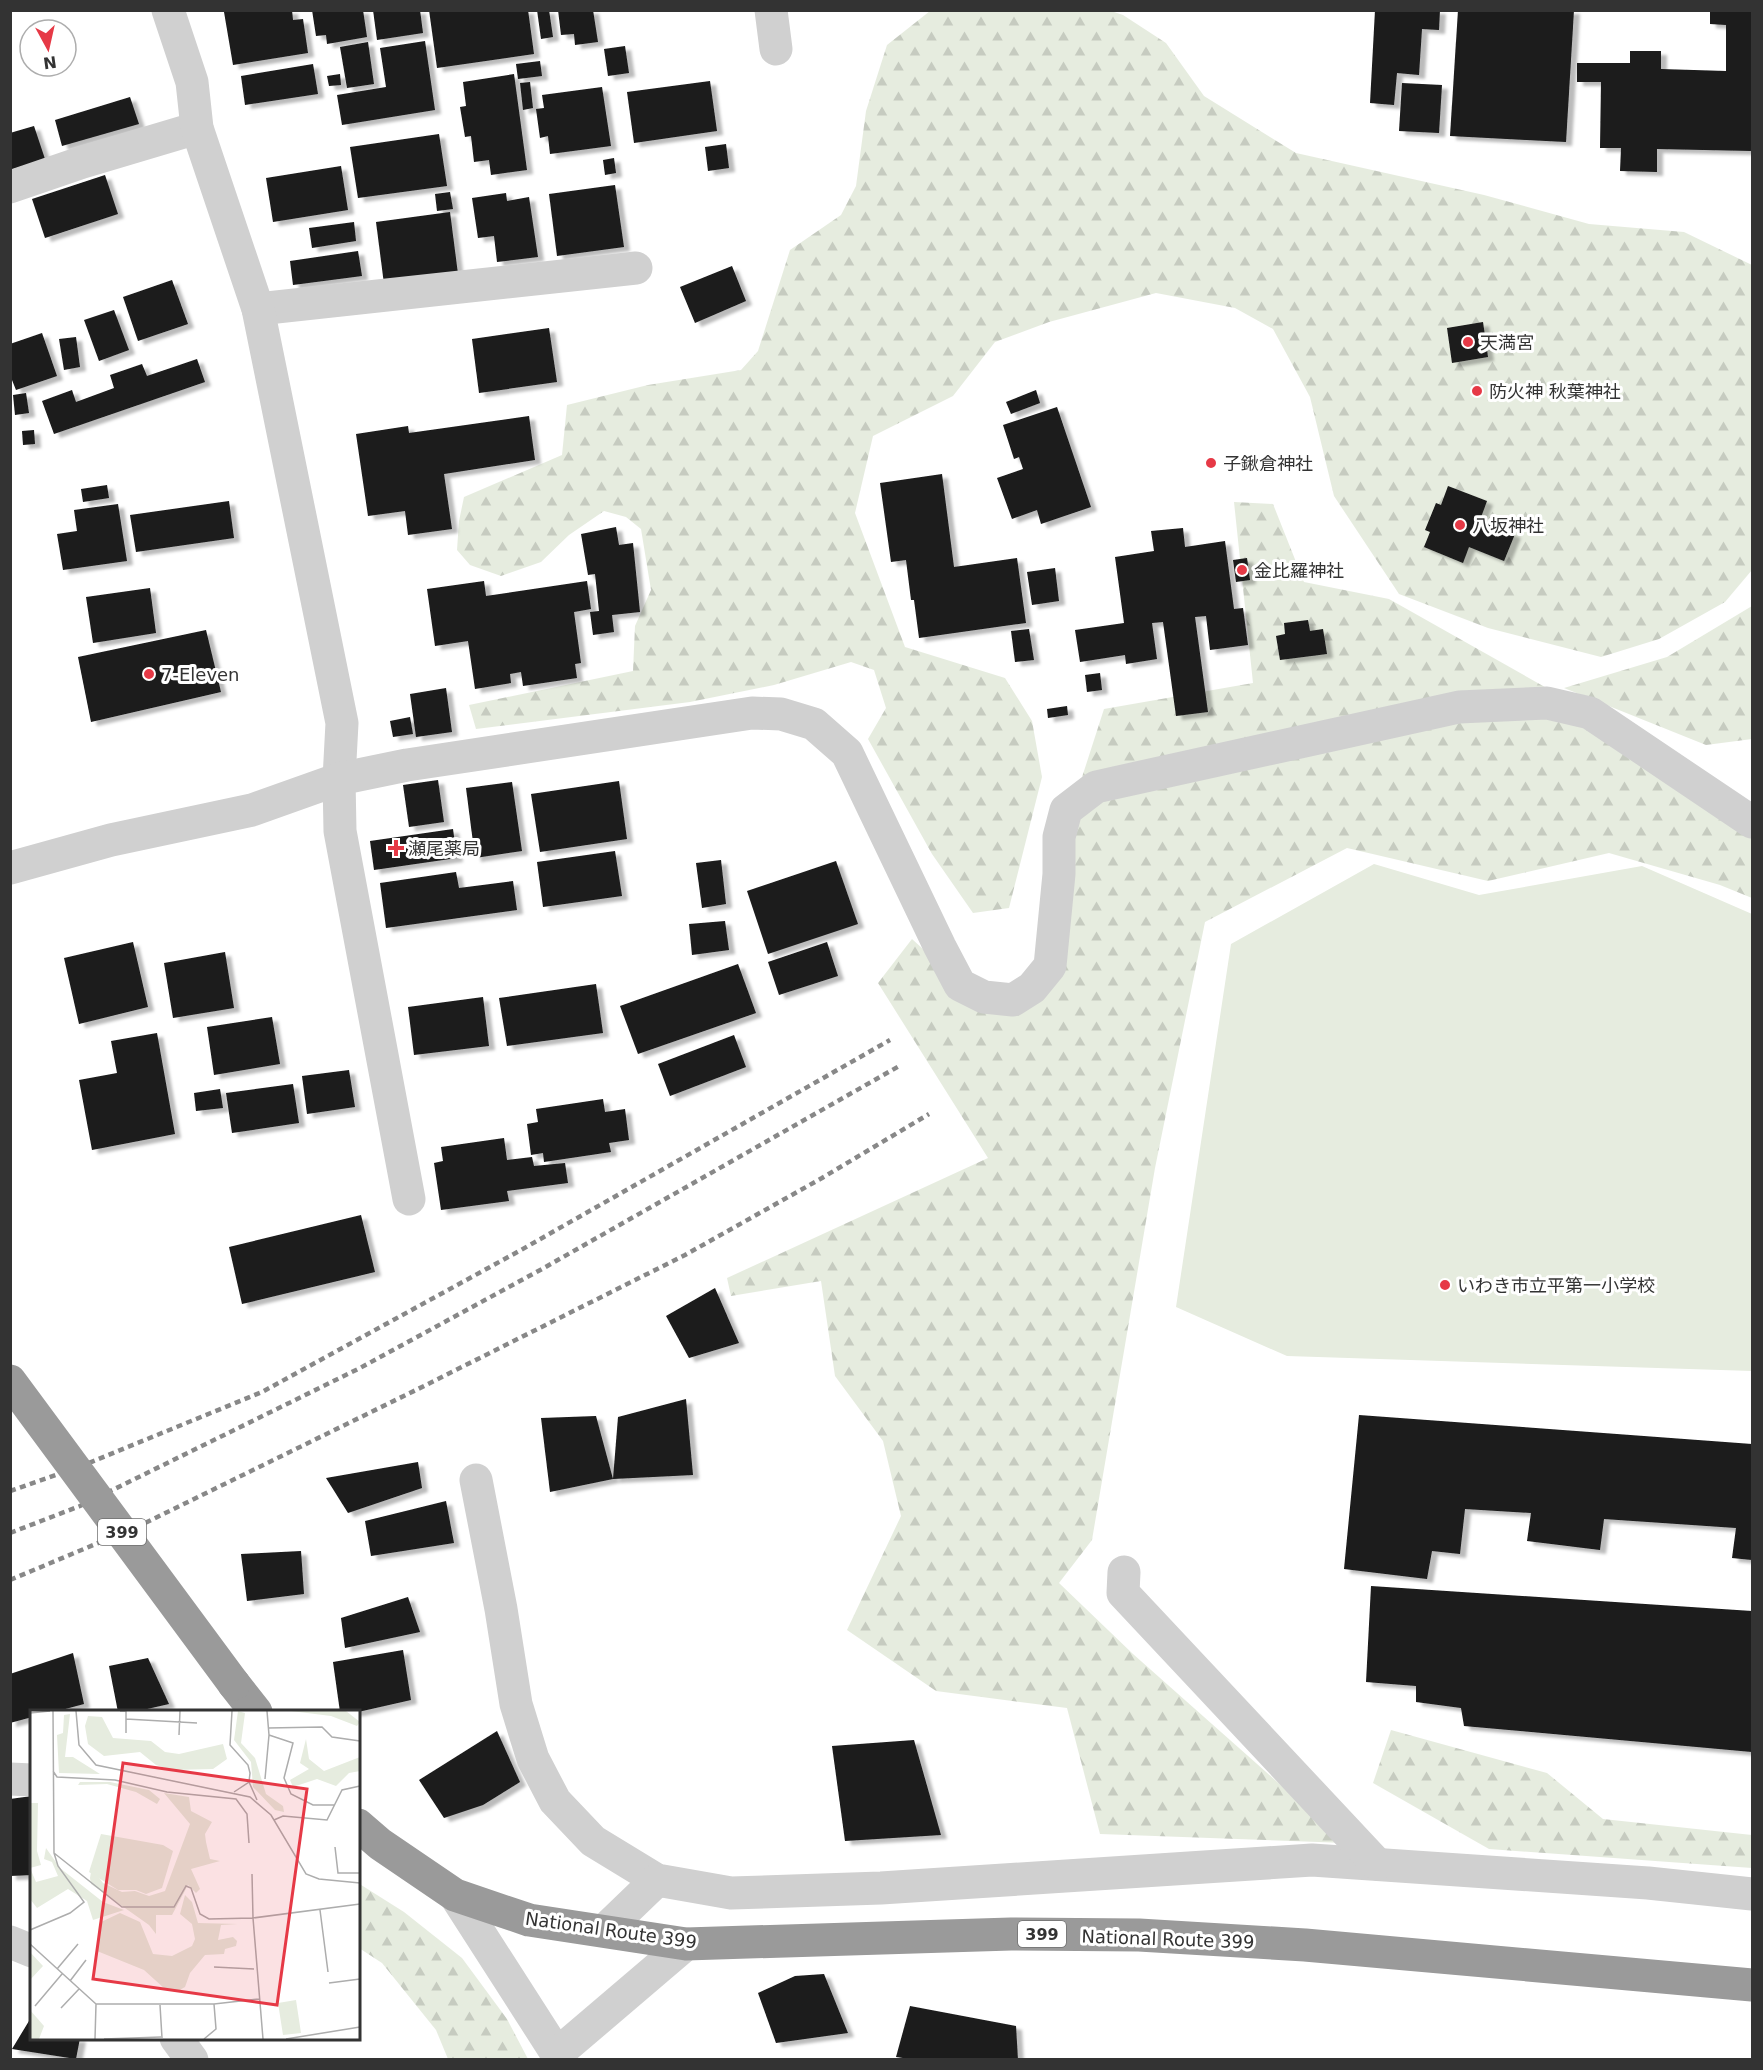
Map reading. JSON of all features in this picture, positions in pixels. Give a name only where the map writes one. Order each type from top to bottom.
[{"type":"highway","name":"399","points":[[10,1381],[254,1710]]},
{"type":"highway","name":"National Route 399","points":[[360,1827],[380,1844],[454,1895],[529,1920],[686,1944],[1011,1934],[1139,1935],[1305,1945],[1752,1985]]},
{"type":"street","points":[[771,10],[776,50]]},
{"type":"street","points":[[178,15],[192,82],[197,128],[258,309],[342,723],[339,778],[340,831],[409,1199]]},
{"type":"street","points":[[10,187],[83,162],[197,128]]},
{"type":"street","points":[[258,309],[636,268]]},
{"type":"street","points":[[10,868],[111,840],[252,810],[339,778],[407,765],[752,713],[781,714],[814,724],[847,753],[960,985],[984,998],[1013,1000],[1032,988],[1050,966],[1059,874],[1059,837],[1066,810],[1096,787],[1459,707],[1547,703],[1590,713],[1752,822]]},
{"type":"street","points":[[476,1480],[501,1609],[516,1704],[534,1759],[555,1801],[593,1841],[657,1880],[731,1893],[881,1888],[1312,1860],[1648,1883],[1752,1894]]},
{"type":"street","points":[[1124,1572],[1123,1593],[1377,1864]]},
{"type":"street","points":[[10,1779],[30,1780]]},
{"type":"street","points":[[605,1930],[657,1880]]},
{"type":"street","points":[[454,1895],[557,2057],[686,1944]]},
{"type":"street","points":[[10,1942],[30,1950]]},
{"type":"street","points":[[177,2040],[192,2060]]},
{"type":"green space","points":[[930,11],[1111,11],[1123,15],[1166,43],[1204,96],[1296,153],[1484,195],[1589,224],[1684,232],[1752,265],[1752,570],[1725,602],[1659,639],[1601,657],[1488,628],[1399,594],[1334,496],[1310,397],[1273,329],[1235,308],[1156,293],[1049,322],[995,342],[953,396],[873,436],[855,513],[905,647],[1005,678],[1032,721],[1042,777],[1009,908],[973,913],[932,854],[868,739],[886,708],[874,670],[851,662],[774,685],[690,702],[476,729],[469,705],[633,671],[635,626],[651,590],[641,529],[626,517],[604,511],[569,535],[541,562],[501,576],[470,565],[457,550],[459,521],[464,497],[562,455],[567,405],[648,385],[741,370],[758,351],[790,250],[841,215],[856,186],[866,111],[887,45]]},
{"type":"green space","points":[[1234,502],[1273,504],[1304,582],[1389,599],[1752,804],[1752,898],[1720,885],[1609,853],[1488,881],[1347,848],[1205,922],[1155,1168],[1092,1540],[1059,1583],[1133,1654],[1346,1843],[1100,1834],[1067,1708],[936,1691],[847,1630],[901,1516],[883,1441],[835,1376],[821,1281],[731,1296],[727,1278],[988,1158],[878,983],[912,939],[990,1010],[1057,946],[1045,892],[1104,709],[1253,683]]},
{"type":"green space","points":[[1752,606],[1752,739],[1706,745],[1564,688],[1667,657]]},
{"type":"green space","points":[[1374,864],[1479,895],[1642,866],[1752,914],[1752,1371],[1287,1356],[1176,1307],[1231,944]]},
{"type":"green space","points":[[1391,1730],[1547,1773],[1603,1819],[1752,1835],[1752,1868],[1489,1849],[1373,1783]]},
{"type":"green space","points":[[360,1884],[404,1912],[462,1958],[507,2019],[528,2059],[448,2059],[436,2030],[382,1963],[360,1949]]},
{"type":"building","points":[[292,10],[293,20],[303,19],[308,53],[233,65],[224,12]]},
{"type":"building","points":[[312,10],[363,10],[367,37],[327,44],[326,35],[316,36]]},
{"type":"building","points":[[373,10],[420,10],[423,33],[377,40]]},
{"type":"building","points":[[429,10],[528,10],[534,54],[437,68]]},
{"type":"building","points":[[537,10],[549,10],[553,37],[541,39]]},
{"type":"building","points":[[558,10],[593,10],[598,42],[575,45],[574,34],[561,35]]},
{"type":"building","points":[[1375,10],[1440,10],[1439,30],[1422,29],[1419,75],[1397,73],[1394,105],[1370,103]]},
{"type":"building","points":[[1458,10],[1574,10],[1566,142],[1450,136]]},
{"type":"building","points":[[1710,10],[1752,10],[1752,151],[1657,149],[1657,172],[1620,171],[1621,148],[1600,148],[1601,82],[1577,82],[1577,63],[1630,63],[1630,51],[1661,51],[1661,69],[1726,71],[1726,25],[1710,24]]},
{"type":"building","points":[[425,41],[435,110],[342,125],[337,95],[386,87],[380,48]]},
{"type":"building","points":[[368,42],[374,84],[347,88],[340,47]]},
{"type":"building","points":[[625,46],[629,73],[608,76],[604,49]]},
{"type":"building","points":[[540,61],[542,76],[518,79],[516,64]]},
{"type":"building","points":[[313,64],[318,94],[245,105],[241,76]]},
{"type":"building","points":[[340,74],[341,85],[329,86],[327,76]]},
{"type":"building","points":[[514,74],[527,170],[491,175],[489,160],[474,162],[471,136],[465,137],[460,107],[466,106],[463,82]]},
{"type":"building","points":[[710,81],[717,131],[634,143],[627,92]]},
{"type":"building","points":[[530,82],[533,108],[523,110],[520,83]]},
{"type":"building","points":[[1402,83],[1442,85],[1439,133],[1399,131]]},
{"type":"building","points":[[602,87],[611,146],[550,154],[548,136],[540,138],[536,109],[544,108],[542,95]]},
{"type":"building","points":[[130,97],[139,124],[62,146],[55,120]]},
{"type":"building","points":[[34,126],[45,159],[10,170],[10,133]]},
{"type":"building","points":[[439,134],[447,186],[358,198],[350,147]]},
{"type":"building","points":[[726,144],[729,168],[708,171],[705,147]]},
{"type":"building","points":[[614,158],[616,173],[605,175],[603,160]]},
{"type":"building","points":[[341,166],[348,210],[273,222],[266,178]]},
{"type":"building","points":[[105,175],[118,214],[45,238],[32,199]]},
{"type":"building","points":[[615,185],[624,247],[557,256],[549,194]]},
{"type":"building","points":[[450,192],[453,209],[437,211],[435,194]]},
{"type":"building","points":[[506,193],[507,201],[529,197],[538,257],[497,262],[494,236],[478,238],[472,198]]},
{"type":"building","points":[[450,212],[458,274],[384,284],[376,222]]},
{"type":"building","points":[[354,222],[356,241],[312,248],[309,228]]},
{"type":"building","points":[[358,251],[362,276],[293,285],[290,261]]},
{"type":"building","points":[[732,266],[746,301],[695,323],[680,287]]},
{"type":"building","points":[[172,280],[188,324],[138,341],[123,297]]},
{"type":"building","points":[[114,310],[129,350],[99,361],[84,320]]},
{"type":"building","name":"天満宮","points":[[1483,322],[1488,357],[1452,363],[1447,328]]},
{"type":"building","points":[[549,328],[557,382],[479,393],[472,339]]},
{"type":"building","points":[[42,333],[57,376],[16,390],[10,375],[10,344]]},
{"type":"building","points":[[76,337],[80,367],[64,370],[59,339]]},
{"type":"building","points":[[197,359],[205,382],[54,434],[42,401],[72,390],[76,402],[114,388],[110,375],[142,364],[147,376]]},
{"type":"building","points":[[1036,390],[1040,403],[1011,414],[1006,402]]},
{"type":"building","points":[[26,393],[29,413],[15,415],[13,395]]},
{"type":"building","points":[[1057,407],[1091,507],[1041,524],[1037,510],[1012,519],[997,478],[1023,469],[1019,457],[1014,459],[1003,425]]},
{"type":"building","points":[[529,416],[535,460],[444,474],[452,529],[408,535],[405,511],[368,516],[356,434],[408,426],[409,433]]},
{"type":"building","points":[[34,430],[35,444],[23,445],[22,431]]},
{"type":"building","points":[[942,474],[954,567],[1017,558],[1026,623],[919,638],[906,560],[891,562],[880,483]]},
{"type":"building","points":[[107,485],[109,498],[83,502],[81,489]]},
{"type":"building","name":"八坂神社","points":[[1448,486],[1487,501],[1480,520],[1515,534],[1504,561],[1469,547],[1463,563],[1424,547],[1430,532],[1425,530],[1436,503],[1441,505]]},
{"type":"building","points":[[229,501],[234,538],[136,552],[130,515]]},
{"type":"building","points":[[118,504],[127,561],[63,570],[57,534],[77,531],[74,510]]},
{"type":"building","points":[[616,527],[619,545],[633,543],[640,612],[612,615],[614,632],[593,635],[590,612],[599,611],[595,574],[588,575],[581,534]]},
{"type":"building","points":[[1183,528],[1185,547],[1225,541],[1234,609],[1243,608],[1248,645],[1210,650],[1206,616],[1195,617],[1208,712],[1176,716],[1163,622],[1152,623],[1157,659],[1126,664],[1125,655],[1080,662],[1075,630],[1124,623],[1115,557],[1154,551],[1151,531]]},
{"type":"building","name":"金比羅神社","points":[[1247,558],[1250,580],[1236,582],[1233,560]]},
{"type":"building","points":[[1055,568],[1059,601],[1032,605],[1027,572]]},
{"type":"building","points":[[484,581],[486,596],[587,581],[591,609],[574,612],[581,663],[575,664],[577,678],[523,686],[521,672],[510,674],[511,683],[475,689],[468,641],[435,646],[427,589]]},
{"type":"building","points":[[150,588],[156,633],[93,643],[86,597]]},
{"type":"building","points":[[1308,620],[1310,631],[1323,629],[1327,654],[1280,660],[1276,636],[1285,634],[1284,623]]},
{"type":"building","points":[[1029,629],[1034,660],[1015,662],[1011,631]]},
{"type":"building","name":"7-Eleven","points":[[206,630],[221,692],[91,722],[78,657]]},
{"type":"building","points":[[1100,673],[1102,690],[1087,692],[1085,675]]},
{"type":"building","points":[[446,688],[452,732],[416,737],[410,694]]},
{"type":"building","points":[[1067,706],[1068,715],[1048,718],[1047,709]]},
{"type":"building","points":[[410,717],[413,734],[393,737],[390,721]]},
{"type":"building","points":[[438,780],[444,822],[409,827],[403,785]]},
{"type":"building","points":[[619,781],[627,839],[540,852],[531,794]]},
{"type":"building","points":[[512,782],[522,851],[475,858],[466,788]]},
{"type":"building","points":[[453,829],[457,858],[374,870],[370,841]]},
{"type":"building","points":[[615,851],[622,896],[543,907],[537,862]]},
{"type":"building","points":[[721,860],[726,904],[702,908],[696,863]]},
{"type":"building","points":[[836,861],[858,924],[768,954],[747,891]]},
{"type":"building","points":[[456,872],[459,888],[513,881],[517,910],[386,928],[380,883]]},
{"type":"building","points":[[725,921],[729,950],[692,955],[689,924]]},
{"type":"building","points":[[133,942],[148,1007],[79,1024],[64,958]]},
{"type":"building","points":[[827,942],[838,976],[779,995],[768,962]]},
{"type":"building","points":[[225,952],[234,1008],[173,1018],[164,963]]},
{"type":"building","points":[[738,964],[756,1013],[638,1054],[620,1006]]},
{"type":"building","points":[[596,984],[603,1033],[507,1046],[499,998]]},
{"type":"building","points":[[483,997],[489,1046],[414,1055],[408,1007]]},
{"type":"building","points":[[272,1017],[280,1064],[214,1075],[207,1027]]},
{"type":"building","points":[[157,1033],[175,1134],[92,1150],[79,1080],[117,1073],[111,1041]]},
{"type":"building","points":[[734,1035],[746,1067],[670,1096],[658,1064]]},
{"type":"building","points":[[349,1070],[355,1107],[307,1114],[302,1076]]},
{"type":"building","points":[[293,1084],[299,1123],[232,1133],[226,1093]]},
{"type":"building","points":[[220,1089],[223,1108],[196,1111],[194,1093]]},
{"type":"building","points":[[603,1099],[605,1112],[625,1109],[629,1140],[609,1143],[611,1152],[544,1162],[543,1153],[531,1155],[527,1124],[538,1122],[536,1109]]},
{"type":"building","points":[[504,1138],[507,1160],[532,1157],[534,1166],[565,1163],[568,1183],[507,1191],[509,1201],[441,1210],[434,1163],[443,1161],[441,1147]]},
{"type":"building","points":[[361,1215],[375,1272],[242,1304],[229,1247]]},
{"type":"building","points":[[715,1288],[739,1343],[689,1358],[666,1316]]},
{"type":"building","points":[[686,1399],[693,1475],[613,1479],[618,1417]]},
{"type":"building","points":[[1359,1415],[1752,1444],[1752,1560],[1732,1558],[1736,1528],[1604,1519],[1600,1550],[1527,1541],[1531,1513],[1465,1509],[1460,1554],[1432,1551],[1427,1579],[1344,1569]]},
{"type":"building","points":[[596,1416],[613,1479],[550,1492],[541,1418]]},
{"type":"building","points":[[418,1462],[422,1488],[348,1513],[326,1478]]},
{"type":"building","points":[[446,1501],[454,1543],[371,1556],[365,1521]]},
{"type":"building","points":[[301,1551],[304,1594],[247,1601],[241,1554]]},
{"type":"building","points":[[1371,1586],[1752,1611],[1752,1752],[1464,1726],[1461,1708],[1416,1702],[1416,1686],[1366,1682]]},
{"type":"building","points":[[408,1597],[420,1632],[345,1648],[341,1618]]},
{"type":"building","points":[[403,1650],[411,1700],[360,1712],[340,1710],[333,1662]]},
{"type":"building","points":[[73,1653],[84,1704],[62,1710],[30,1710],[30,1718],[10,1723],[10,1674]]},
{"type":"building","points":[[148,1658],[169,1704],[143,1710],[118,1710],[109,1666]]},
{"type":"building","points":[[497,1731],[520,1782],[483,1805],[444,1818],[419,1780]]},
{"type":"building","points":[[914,1740],[941,1835],[845,1841],[832,1746]]},
{"type":"building","points":[[30,1796],[30,1875],[10,1876],[10,1799]]},
{"type":"building","points":[[824,1974],[848,2033],[776,2043],[758,1993],[795,1976]]},
{"type":"building","points":[[910,2006],[1016,2026],[1018,2060],[917,2060],[896,2057]]},
{"type":"building","points":[[30,2019],[30,2040],[80,2040],[76,2059],[12,2049]]},
{"type":"railway","points":[[10,1491],[79,1467],[262,1392],[521,1250],[890,1040]]},
{"type":"railway","points":[[10,1533],[80,1506],[360,1368],[542,1269],[901,1065]]},
{"type":"railway","points":[[10,1580],[141,1525],[685,1255],[822,1178],[929,1114]]},
{"type":"place","name":"天満宮","points":[[1468,342]]},
{"type":"place","name":"防火神 秋葉神社","points":[[1477,391]]},
{"type":"place","name":"子鍬倉神社","points":[[1211,463]]},
{"type":"place","name":"八坂神社","points":[[1460,525]]},
{"type":"place","name":"金比羅神社","points":[[1242,570]]},
{"type":"place","name":"7-Eleven","points":[[149,674]]},
{"type":"place","name":"瀬尾薬局","points":[[396,848]]},
{"type":"place","name":"いわき市立平第一小学校","points":[[1445,1285]]}]
